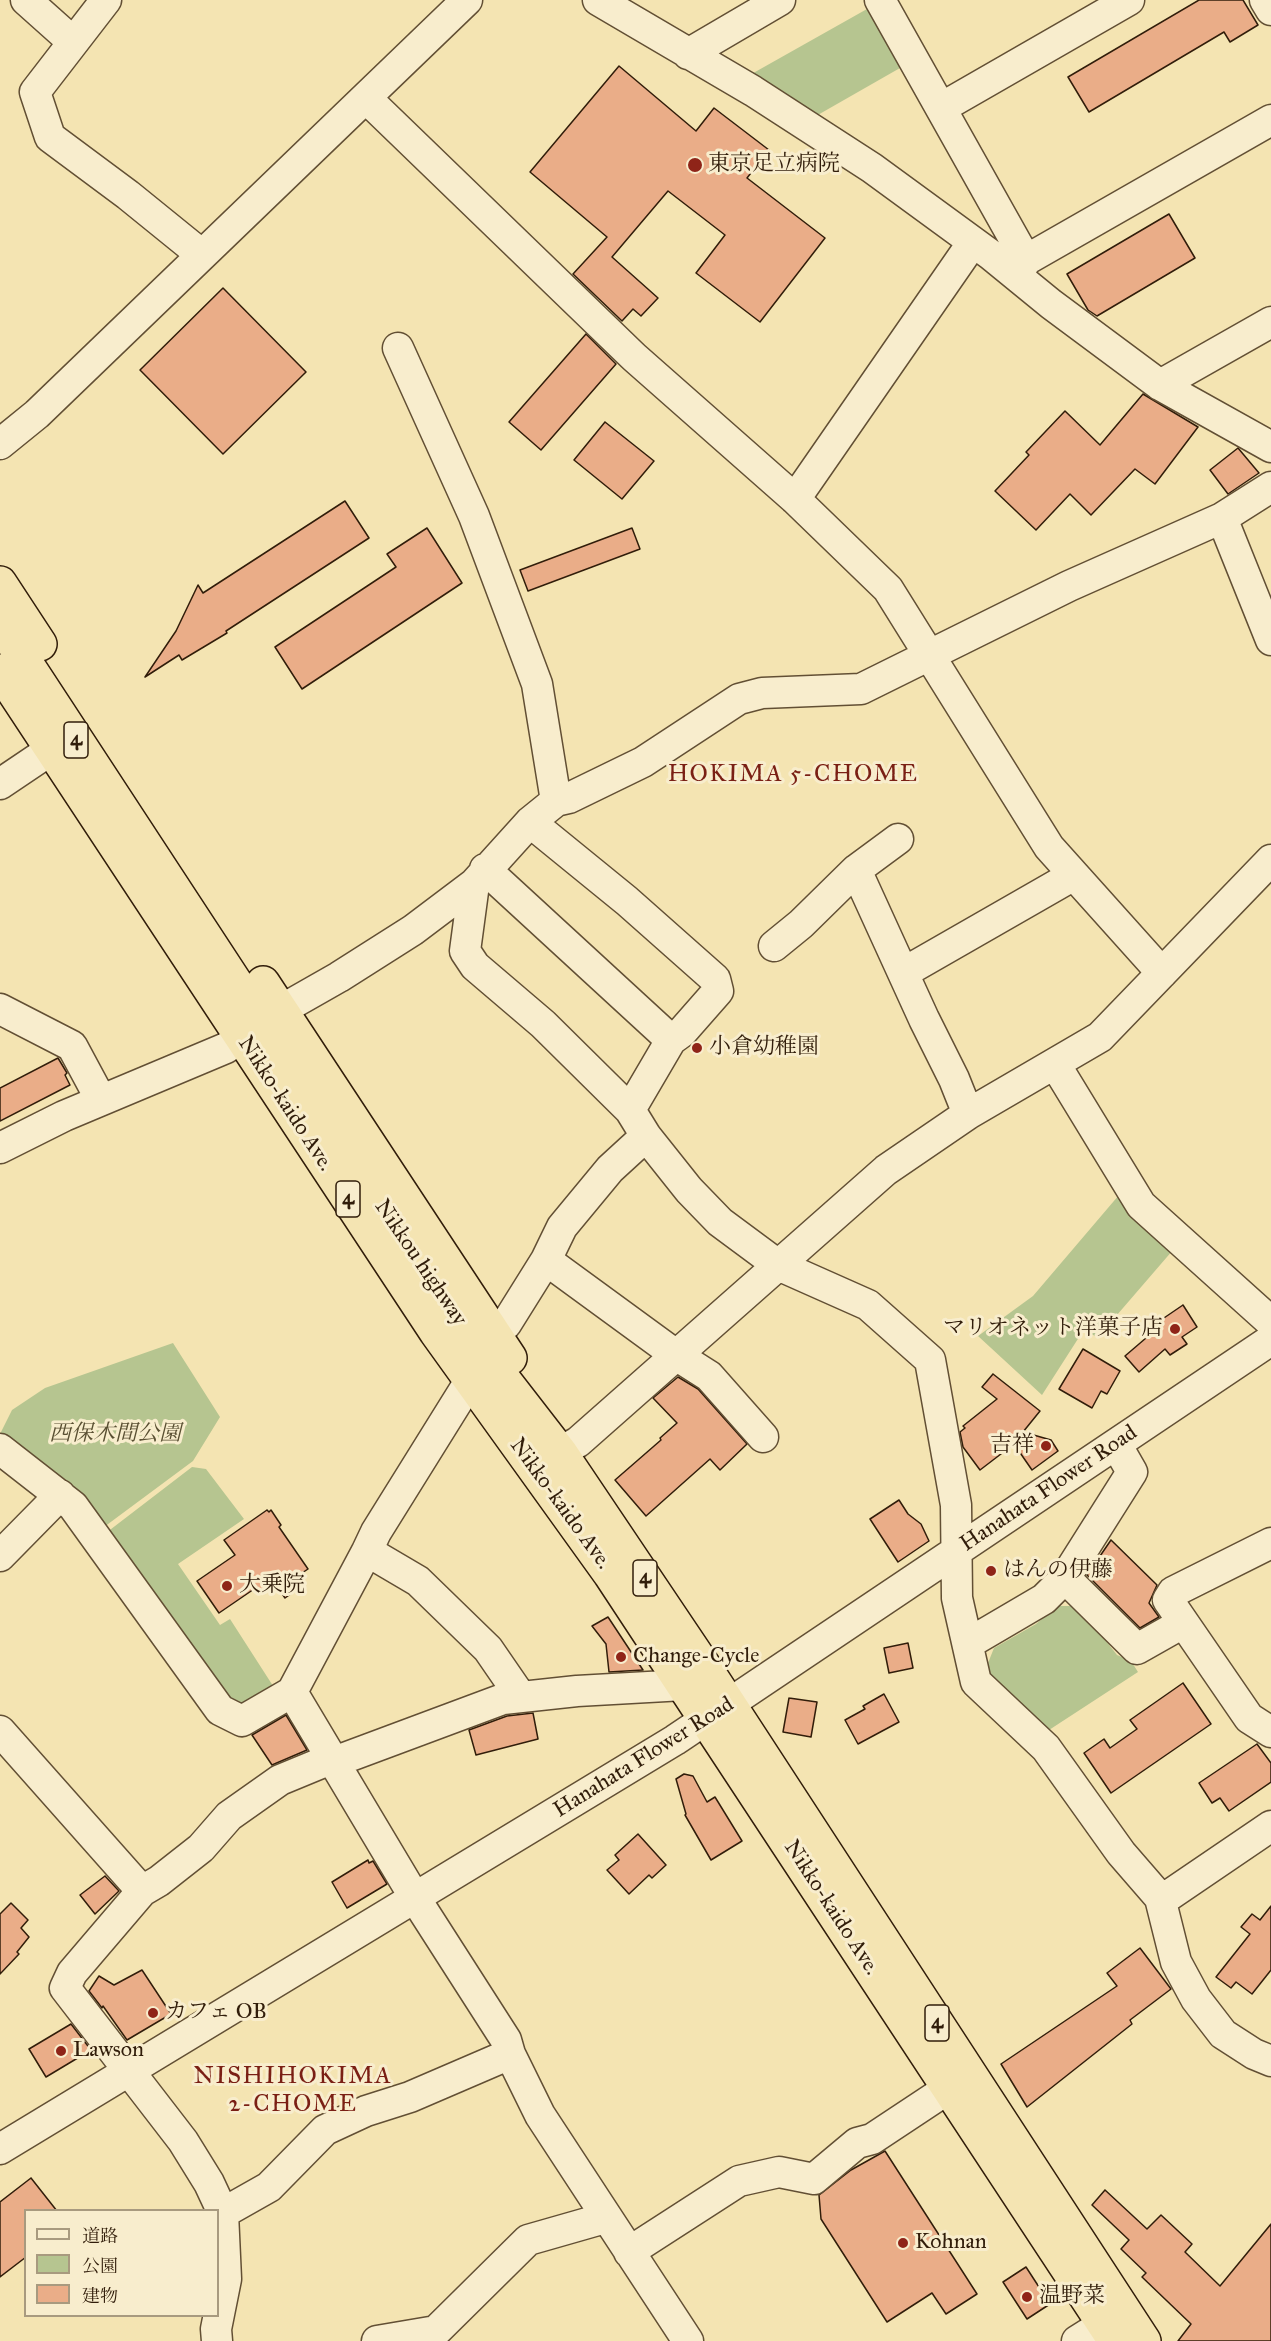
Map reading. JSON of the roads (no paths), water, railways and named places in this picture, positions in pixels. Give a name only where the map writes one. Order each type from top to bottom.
[{"type":"highway","name":"4","points":[[0,583],[494,1331],[518,1370],[560,1452]]},
{"type":"highway","name":"Nikkou highway","points":[[0,623],[450,1310],[560,1452]]},
{"type":"highway","name":"Nikko-kaido Ave.","points":[[0,672],[375,1241],[470,1381],[610,1574],[684,1685],[718,1712],[1144,2341]]},
{"type":"highway","name":"Nikko-kaido Ave.","points":[[560,1452],[1099,2335]]},
{"type":"street","points":[[26,0],[73,42]]},
{"type":"street","points":[[106,0],[35,92],[50,137],[128,195],[202,255]]},
{"type":"street","points":[[0,444],[37,414],[467,0]]},
{"type":"street","points":[[598,0],[753,91],[872,168],[973,242],[1022,268]]},
{"type":"street","points":[[688,54],[780,0]]},
{"type":"street","points":[[880,0],[941,108],[1022,268],[1051,304],[1160,385],[1271,447]]},
{"type":"street","points":[[941,108],[1129,0]]},
{"type":"street","points":[[1265,0],[1271,10]]},
{"type":"street","points":[[366,98],[634,357],[795,499],[888,589],[1049,847],[1162,973]]},
{"type":"street","points":[[1022,268],[1271,120]]},
{"type":"street","points":[[795,499],[973,242]]},
{"type":"street","points":[[1160,385],[1271,322]]},
{"type":"street","points":[[398,348],[474,516],[537,684],[556,801]]},
{"type":"street","points":[[280,1010],[339,977],[413,930],[480,877],[530,822],[556,801],[569,798],[643,762],[739,699],[762,693],[861,689],[1069,586],[1222,518],[1271,487]]},
{"type":"street","points":[[1222,518],[1260,577],[1271,640]]},
{"type":"street","points":[[0,784],[52,749]]},
{"type":"street","points":[[530,822],[680,945],[715,979],[718,991],[682,1032],[670,1040],[630,1110]]},
{"type":"street","points":[[774,946],[801,924],[856,870],[898,839]]},
{"type":"street","points":[[560,1452],[578,1442],[886,1170],[968,1114],[1100,1037],[1271,860]]},
{"type":"street","points":[[856,870],[954,1079],[968,1114]]},
{"type":"street","points":[[903,973],[1074,875]]},
{"type":"street","points":[[480,877],[670,1040]]},
{"type":"street","points":[[480,877],[465,951],[475,966],[543,1024],[630,1110],[645,1136],[720,1222],[778,1265],[868,1305],[930,1360],[956,1505],[957,1598],[976,1682],[1046,1748],[1121,1853],[1160,1898],[1176,1962],[1196,1999],[1223,2034],[1254,2054],[1271,2061]]},
{"type":"street","points":[[0,1009],[72,1046],[101,1100]]},
{"type":"street","points":[[0,1148],[101,1100],[226,1048],[242,1037]]},
{"type":"street","points":[[1055,1064],[1141,1205],[1271,1322]]},
{"type":"street","points":[[494,1331],[506,1324],[546,1260],[562,1227],[622,1156],[645,1136]]},
{"type":"street","points":[[546,1260],[676,1355],[709,1376],[763,1437]]},
{"type":"street","name":"Hanahata Flower Road","points":[[0,2149],[718,1712],[1271,1340]]},
{"type":"street","points":[[0,1449],[73,1506],[220,1710],[242,1721],[292,1692],[376,1532],[470,1381]]},
{"type":"street","points":[[969,1643],[1044,1599],[1065,1578],[1132,1473],[1116,1444]]},
{"type":"street","points":[[0,1556],[60,1495]]},
{"type":"street","points":[[1271,1543],[1173,1592],[1168,1600],[1250,1718],[1271,1732]]},
{"type":"street","points":[[367,1551],[418,1581],[488,1649],[521,1697]]},
{"type":"street","points":[[1065,1578],[1137,1649],[1183,1623]]},
{"type":"street","points":[[219,2314],[226,2279],[223,2213],[195,2159],[65,1988],[72,1973],[142,1891],[159,1881],[201,1848],[229,1816],[280,1780],[326,1761],[342,1759],[503,1699],[577,1690],[684,1685]]},
{"type":"street","points":[[292,1692],[415,1898],[506,2040],[510,2054],[540,2115],[605,2218],[688,2341]]},
{"type":"street","points":[[0,1731],[142,1891]]},
{"type":"street","points":[[1160,1898],[1171,1894],[1271,1826]]},
{"type":"street","points":[[223,2213],[270,2187],[325,2130],[366,2111],[410,2097],[510,2054]]},
{"type":"street","points":[[628,2252],[740,2181],[779,2172],[814,2179],[857,2143],[872,2139],[949,2088]]},
{"type":"street","points":[[377,2341],[436,2331],[528,2241],[605,2218]]},
{"type":"street","points":[[217,2341],[218,2317]]},
{"type":"place","name":"東京足立病院","points":[[695,165]]},
{"type":"place","name":"小倉幼稚園","points":[[697,1048]]},
{"type":"place","name":"マリオネット洋菓子店","points":[[1175,1329]]},
{"type":"place","name":"吉祥","points":[[1046,1446]]},
{"type":"place","name":"はんの伊藤","points":[[991,1571]]},
{"type":"place","name":"大乗院","points":[[227,1586]]},
{"type":"place","name":"Change-Cycle","points":[[621,1657]]},
{"type":"place","name":"カフェ OB","points":[[153,2013]]},
{"type":"place","name":"Lawson","points":[[61,2051]]},
{"type":"place","name":"Kohnan","points":[[903,2243]]},
{"type":"place","name":"温野菜","points":[[1027,2297]]},
{"type":"district","name":"HOKIMA 5-CHOME","points":[[793,775]]},
{"type":"district","name":"NISHIHOKIMA 2-CHOME","points":[[293,2091]]},
{"type":"park label","name":"西保木間公園","points":[[115,1435]]}]
